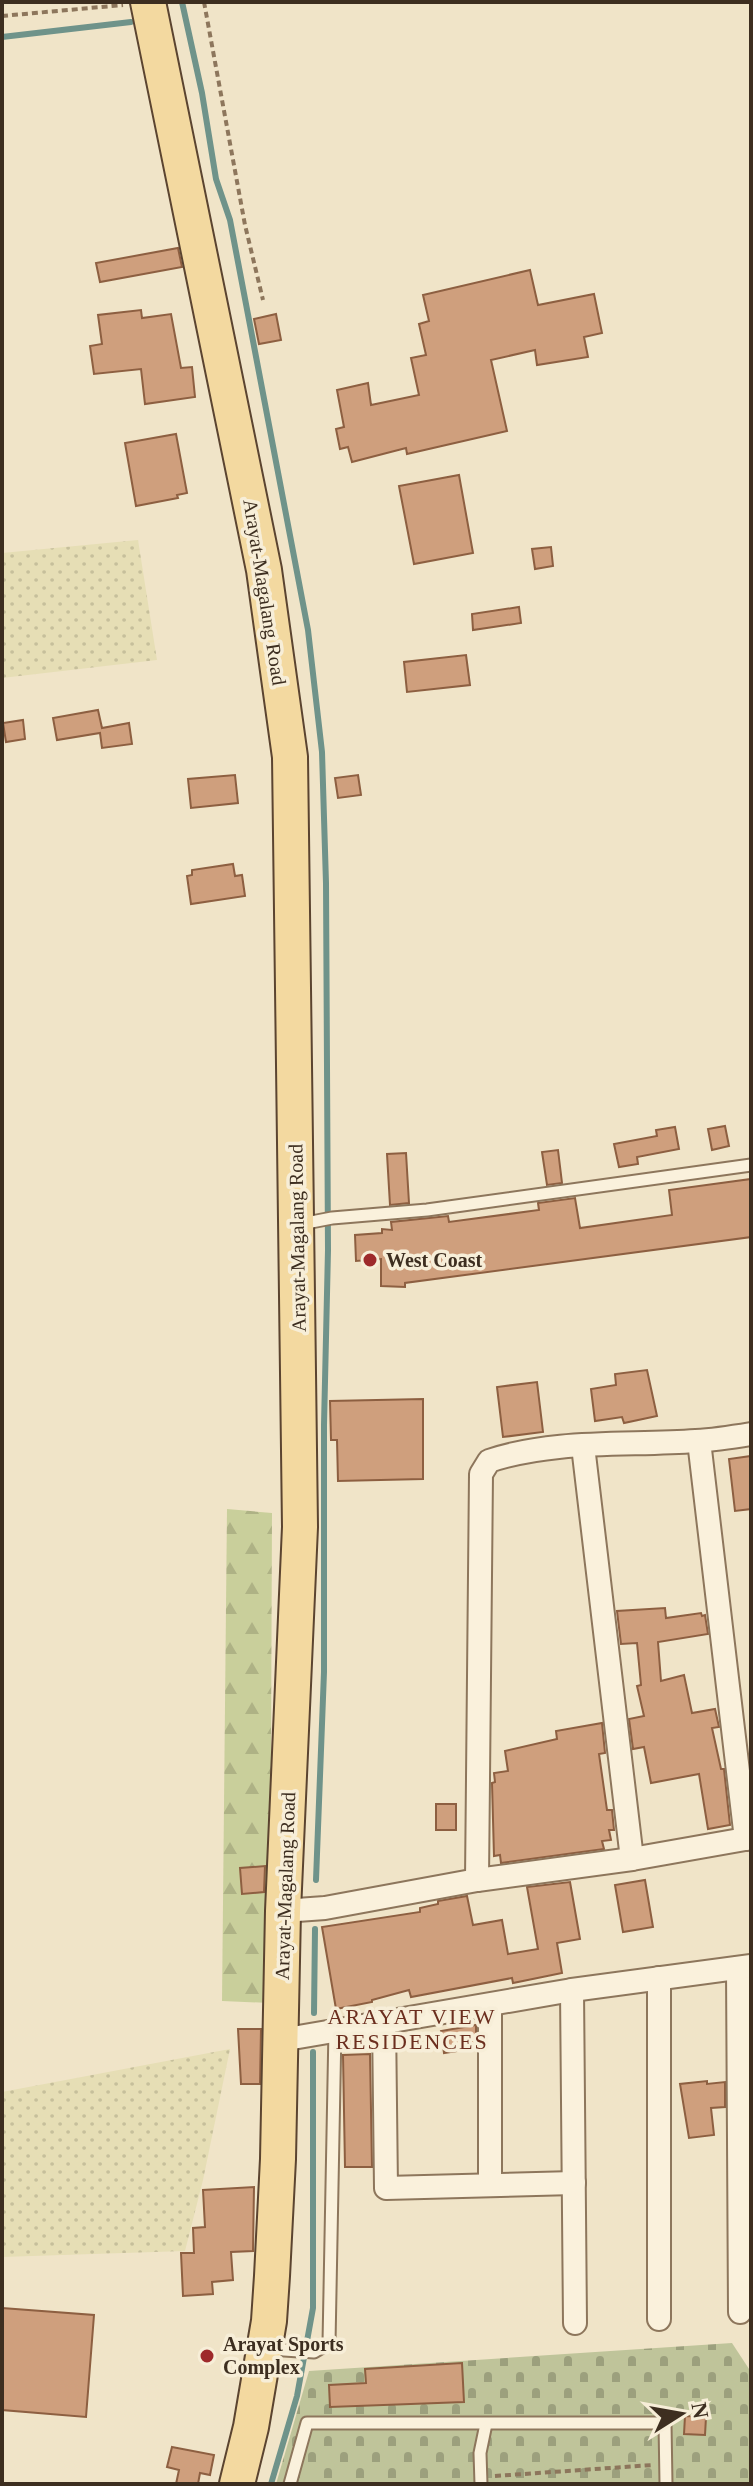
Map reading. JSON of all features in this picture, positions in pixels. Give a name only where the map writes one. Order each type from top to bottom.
[{"type":"main road","name":"Arayat-Magalang Road","points":[[148,2],[264,570],[290,757],[304,1223],[300,1527],[283,1911],[272,2276],[251,2427],[237,2484]]},
{"type":"street","points":[[477,1880],[481,1474],[489,1461],[510,1454],[583,1446],[699,1441],[751,1434]]},
{"type":"street","points":[[283,1911],[325,1908],[477,1880],[632,1859],[748,1838],[699,1441]]},
{"type":"street","points":[[583,1446],[632,1859]]},
{"type":"street","points":[[281,2040],[572,1990],[745,1967],[740,2312]]},
{"type":"street","points":[[659,1978],[659,2319]]},
{"type":"street","points":[[572,1990],[575,2323]]},
{"type":"street","points":[[490,2005],[490,2185]]},
{"type":"street","points":[[384,2020],[386,2188],[574,2183]]},
{"type":"lane","points":[[304,1223],[427,1210],[751,1165]]},
{"type":"lane","points":[[264,2349],[314,2352],[329,2343],[335,2029]]},
{"type":"lane","points":[[290,2484],[307,2423],[665,2423],[666,2484]]},
{"type":"lane","points":[[480,2481],[480,2453],[486,2424]]},
{"type":"path","points":[[2,16],[148,2]]},
{"type":"path","points":[[204,2],[245,225],[263,300]]},
{"type":"path","points":[[480,2481],[666,2464]]},
{"type":"shaded area","points":[[138,540],[157,660],[2,678],[2,553]]},
{"type":"shaded area","points":[[230,2049],[185,2251],[2,2257],[2,2092]]},
{"type":"green space","points":[[227,1509],[272,1513],[270,2003],[222,2001]]},
{"type":"green space","points":[[732,2343],[751,2372],[751,2484],[276,2484],[309,2371]]},
{"type":"building","points":[[178,248],[182,267],[100,282],[96,263]]},
{"type":"building","points":[[530,270],[538,305],[594,294],[602,333],[584,337],[588,357],[537,365],[535,350],[491,360],[507,431],[407,454],[406,448],[352,462],[348,447],[340,449],[336,429],[344,427],[337,390],[368,383],[371,405],[419,395],[411,358],[426,355],[419,324],[429,321],[423,295]]},
{"type":"building","points":[[141,310],[142,318],[171,314],[181,368],[192,367],[195,397],[145,404],[141,369],[94,374],[90,346],[102,344],[98,315]]},
{"type":"building","points":[[276,314],[281,340],[259,344],[254,319]]},
{"type":"building","points":[[176,434],[187,493],[177,495],[178,498],[136,506],[125,443]]},
{"type":"building","points":[[459,475],[473,553],[414,564],[399,486]]},
{"type":"building","points":[[551,547],[553,566],[535,569],[532,549]]},
{"type":"building","points":[[519,607],[521,623],[473,630],[472,614]]},
{"type":"building","points":[[466,655],[470,685],[407,692],[404,662]]},
{"type":"building","points":[[98,710],[102,728],[129,723],[132,744],[102,748],[100,733],[57,740],[53,718]]},
{"type":"building","points":[[23,720],[25,739],[6,742],[3,723]]},
{"type":"building","points":[[235,775],[238,803],[191,808],[188,779]]},
{"type":"building","points":[[358,775],[361,795],[338,798],[335,778]]},
{"type":"building","points":[[233,864],[235,876],[242,875],[245,896],[191,904],[187,876],[192,875],[192,870]]},
{"type":"building","points":[[725,1126],[729,1146],[712,1150],[708,1129]]},
{"type":"building","points":[[675,1127],[679,1149],[637,1157],[638,1164],[619,1167],[614,1144],[657,1136],[656,1130]]},
{"type":"building","points":[[558,1150],[562,1183],[547,1185],[542,1152]]},
{"type":"building","points":[[406,1153],[409,1203],[390,1205],[387,1154]]},
{"type":"building","points":[[751,1179],[751,1237],[405,1283],[405,1287],[381,1286],[381,1259],[356,1261],[355,1235],[392,1230],[391,1222],[448,1216],[449,1222],[539,1210],[538,1203],[575,1198],[580,1228],[672,1215],[669,1190]]},
{"type":"building","points":[[647,1370],[657,1416],[624,1423],[622,1417],[595,1421],[591,1389],[616,1385],[615,1374]]},
{"type":"building","points":[[537,1382],[543,1432],[503,1437],[497,1387]]},
{"type":"building","points":[[423,1399],[423,1479],[338,1481],[337,1440],[331,1440],[330,1401]]},
{"type":"building","points":[[751,1456],[751,1509],[735,1511],[729,1459]]},
{"type":"building","points":[[665,1608],[666,1618],[705,1615],[708,1634],[658,1642],[661,1681],[684,1675],[692,1713],[715,1709],[719,1727],[712,1728],[721,1769],[724,1769],[730,1825],[708,1829],[699,1774],[651,1783],[644,1747],[633,1749],[629,1719],[644,1716],[637,1686],[641,1685],[637,1643],[621,1644],[617,1611]]},
{"type":"building","points":[[602,1723],[605,1753],[599,1754],[607,1810],[612,1810],[614,1830],[609,1830],[611,1840],[602,1841],[604,1849],[501,1863],[500,1855],[494,1856],[492,1783],[495,1782],[494,1773],[508,1771],[505,1751],[557,1739],[556,1731]]},
{"type":"building","points":[[436,1804],[456,1804],[456,1830],[436,1830]]},
{"type":"building","points":[[265,1866],[264,1892],[242,1894],[240,1868]]},
{"type":"building","points":[[645,1880],[653,1927],[623,1932],[615,1885]]},
{"type":"building","points":[[570,1882],[580,1939],[557,1943],[562,1973],[513,1983],[512,1978],[411,1997],[409,1990],[336,2009],[322,1927],[420,1912],[420,1908],[438,1904],[438,1901],[467,1896],[473,1925],[502,1920],[508,1954],[538,1949],[527,1887]]},
{"type":"building","points":[[476,2025],[476,2048],[444,2053],[441,2031]]},
{"type":"building","points":[[238,2029],[261,2029],[260,2084],[241,2084]]},
{"type":"building","points":[[370,2054],[372,2167],[345,2167],[343,2055]]},
{"type":"building","points":[[707,2081],[707,2084],[725,2082],[725,2107],[711,2108],[714,2135],[689,2138],[680,2084]]},
{"type":"building","points":[[254,2187],[253,2251],[231,2252],[233,2280],[212,2282],[213,2294],[183,2296],[181,2253],[194,2253],[193,2228],[205,2227],[203,2190]]},
{"type":"building","points":[[2,2308],[94,2315],[86,2417],[2,2410]]},
{"type":"building","points":[[462,2363],[464,2402],[330,2407],[329,2385],[366,2383],[365,2369]]},
{"type":"building","points":[[685,2416],[706,2417],[705,2435],[684,2434]]},
{"type":"building","points":[[172,2447],[214,2455],[210,2475],[200,2473],[198,2484],[176,2484],[179,2470],[167,2467]]},
{"type":"waterway","points":[[182,2],[202,93],[216,179],[230,220],[308,630],[322,752],[326,883],[328,1250],[324,1672],[316,1880]]},
{"type":"waterway","points":[[2,37],[131,22]]},
{"type":"waterway","points":[[314,2013],[315,1929]]},
{"type":"waterway","points":[[271,2484],[297,2396],[313,2308],[313,2052]]},
{"type":"place","name":"West Coast","points":[[370,1260]]},
{"type":"place","name":"Arayat Sports Complex","points":[[207,2356]]},
{"type":"district","name":"ARAYAT VIEW RESIDENCES","points":[[412,2028]]}]
